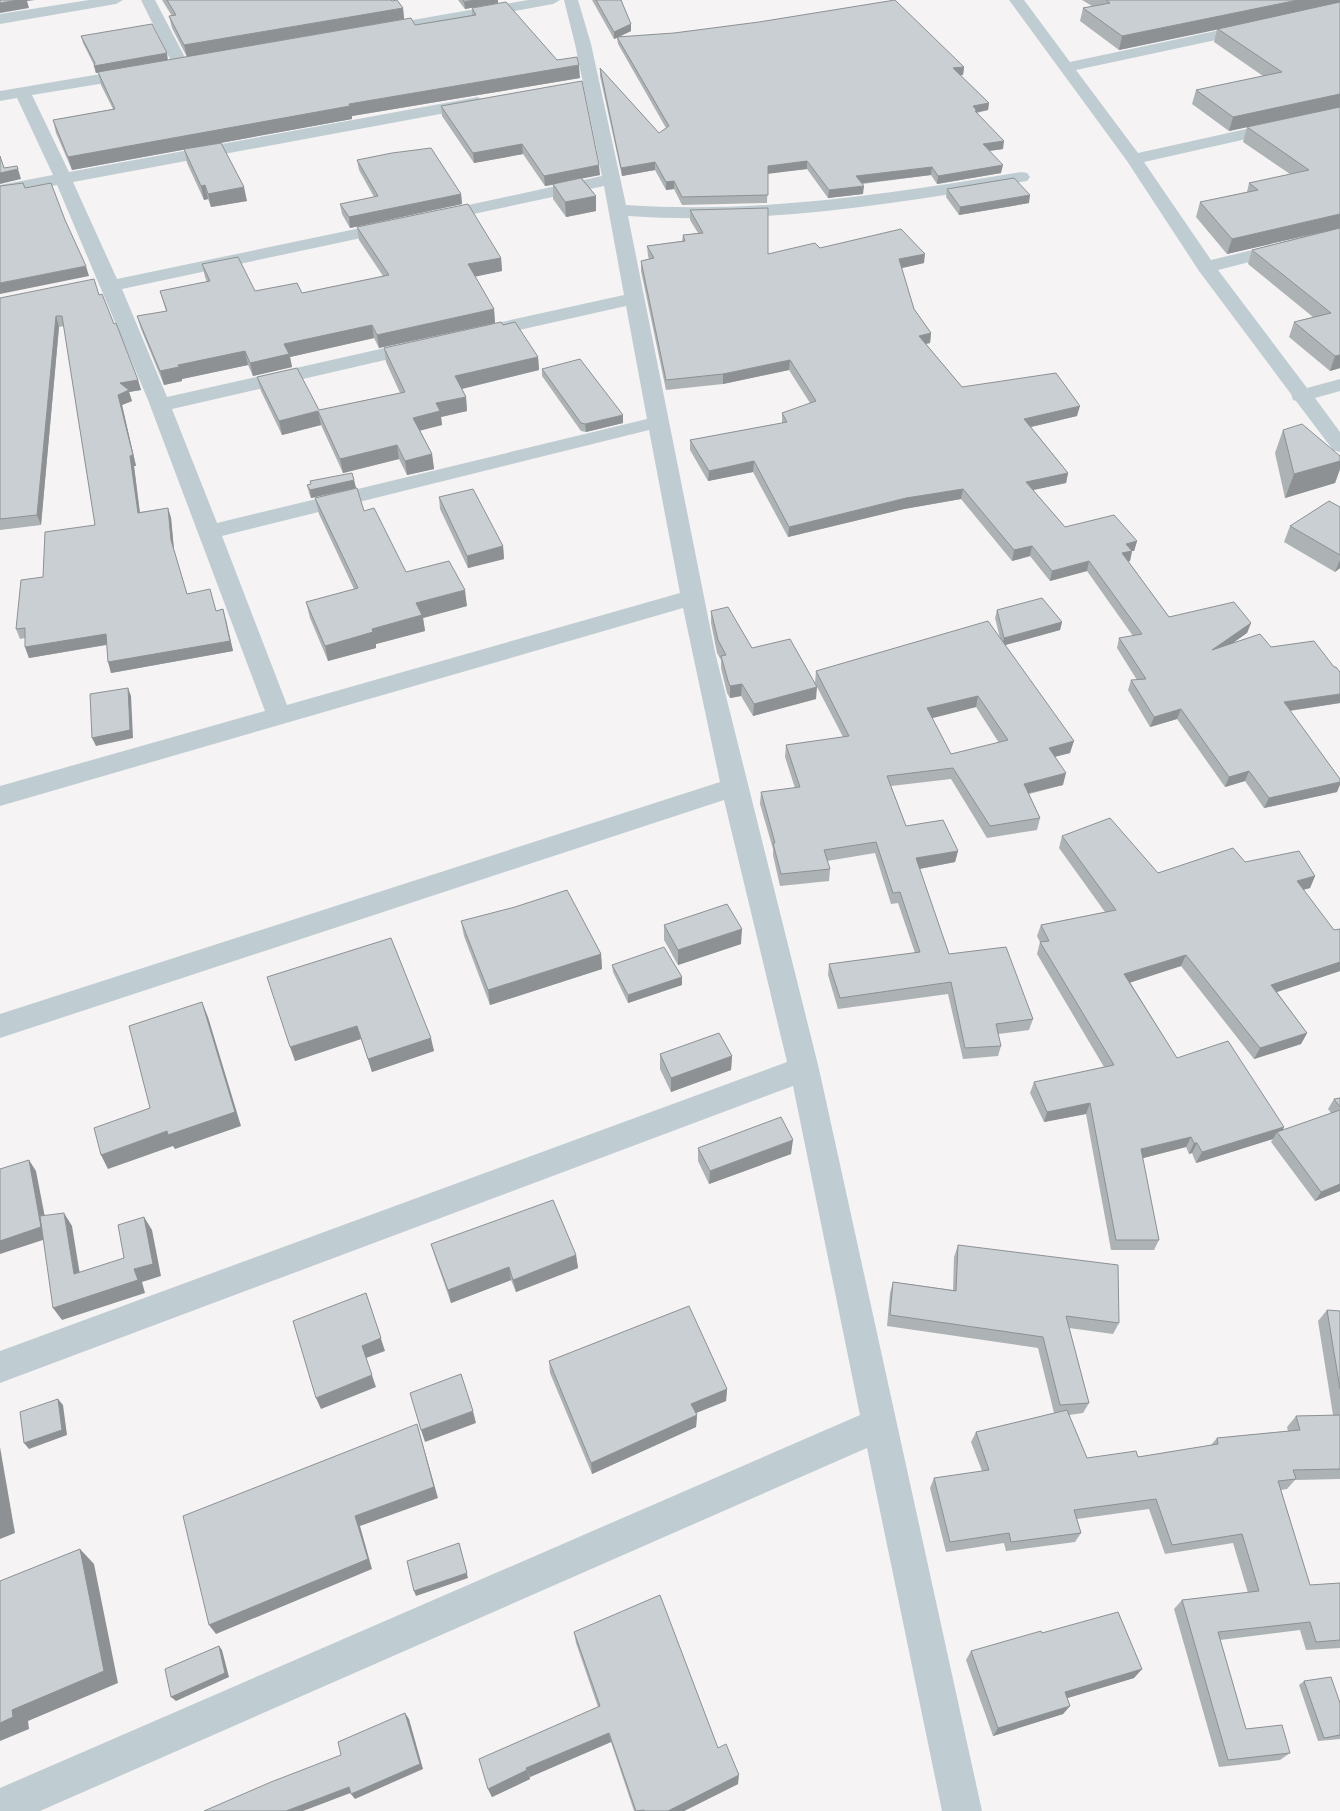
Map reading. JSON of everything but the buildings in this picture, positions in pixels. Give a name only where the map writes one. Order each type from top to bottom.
[{"type":"street","points":[[0,19],[116,0]]},
{"type":"street","points":[[148,0],[181,65]]},
{"type":"street","points":[[367,33],[553,0]]},
{"type":"street","points":[[572,0],[618,210],[693,597],[734,787],[804,1069],[962,1811]]},
{"type":"street","points":[[1016,0],[1134,159],[1206,267],[1300,396],[1340,446]]},
{"type":"street","points":[[1066,68],[1264,26]]},
{"type":"street","points":[[0,96],[200,62]]},
{"type":"street","points":[[571,85],[591,82]]},
{"type":"street","points":[[22,92],[65,178],[101,283],[161,405],[279,715]]},
{"type":"street","points":[[0,190],[492,100]]},
{"type":"street","points":[[1134,159],[1340,113]]},
{"type":"street","points":[[618,210],[686,214],[819,207],[899,198],[1021,176]]},
{"type":"street","points":[[101,283],[413,222],[610,180]]},
{"type":"street","points":[[1206,267],[1340,234]]},
{"type":"street","points":[[460,338],[634,299]]},
{"type":"street","points":[[161,405],[441,342]]},
{"type":"street","points":[[1300,396],[1340,385]]},
{"type":"street","points":[[209,532],[658,422]]},
{"type":"street","points":[[0,796],[693,597]]},
{"type":"street","points":[[0,1026],[734,787]]},
{"type":"street","points":[[0,1367],[804,1069]]},
{"type":"street","points":[[0,1808],[881,1424]]}]
